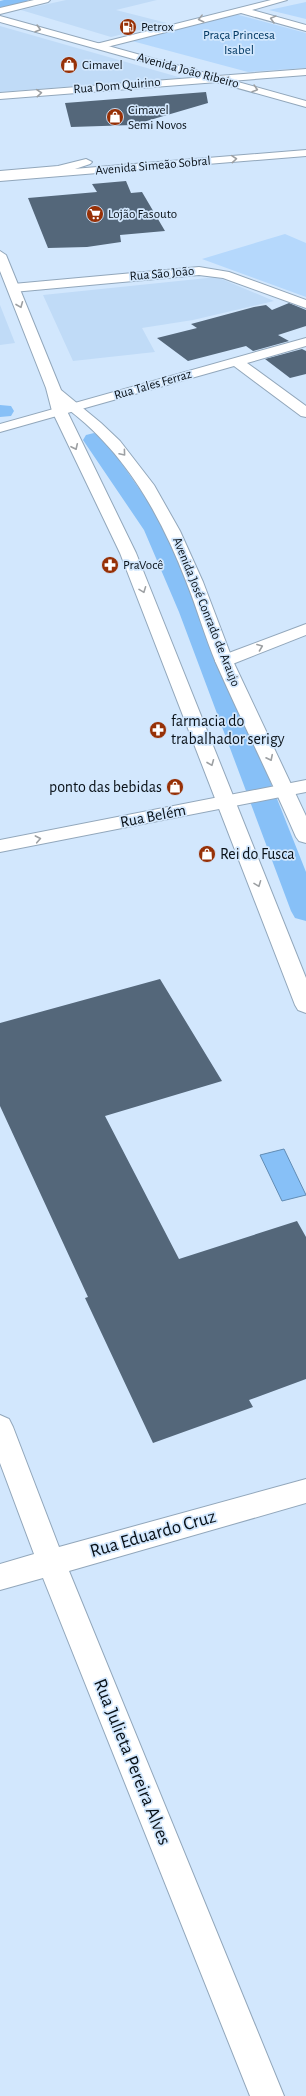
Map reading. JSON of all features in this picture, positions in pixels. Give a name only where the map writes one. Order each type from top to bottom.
[{"type":"main road","points":[[0,10],[5,0]]},
{"type":"main road","points":[[0,10],[45,0]]},
{"type":"main road","points":[[98,46],[282,0]]},
{"type":"main road","name":"Avenida João Ribeiro","points":[[0,10],[306,94]]},
{"type":"main road","name":"Avenida João Ribeiro","points":[[0,10],[98,46],[218,78],[306,104]]},
{"type":"main road","points":[[239,10],[306,28]]},
{"type":"main road","name":"Rua Dom Quirino","points":[[0,96],[306,72]]},
{"type":"main road","name":"Avenida Simeão Sobral","points":[[0,169],[306,144]]},
{"type":"main road","name":"Avenida Simeão Sobral","points":[[0,178],[306,153]]},
{"type":"main road","points":[[0,174],[68,167],[82,165],[86,162]]},
{"type":"main road","points":[[0,255],[54,392],[67,409],[231,801],[304,992]]},
{"type":"main road","name":"Rua São João","points":[[13,288],[198,271],[225,275],[306,304]]},
{"type":"main road","name":"Rua Tales Ferraz","points":[[0,428],[306,342]]},
{"type":"main road","points":[[236,361],[306,413]]},
{"type":"main road","name":"Avenida José Conrado de Araujo","points":[[67,409],[114,443],[137,470],[160,505],[184,556],[224,661],[281,791],[306,837]]},
{"type":"main road","points":[[224,661],[306,629]]},
{"type":"main road","name":"Rua Belém","points":[[0,846],[306,786]]},
{"type":"main road","name":"Rua Julieta Pereira Alves","points":[[0,1427],[51,1562],[267,2096]]},
{"type":"main road","name":"Rua Eduardo Cruz","points":[[0,1577],[306,1491]]},
{"type":"shaded area","points":[[66,0],[157,0],[116,10],[167,23],[111,37],[21,10]]},
{"type":"shaded area","points":[[0,26],[182,78],[0,92]]},
{"type":"shaded area","points":[[217,277],[274,301],[193,320],[142,328],[155,352],[73,361],[43,295]]},
{"type":"shaded area","points":[[0,305],[15,343],[0,345]]},
{"type":"shaded area","points":[[284,1149],[306,1195],[282,1201],[260,1155]]},
{"type":"green space","points":[[306,2],[306,19],[269,10]]},
{"type":"green space","name":"Praça Princesa Isabel","points":[[235,14],[306,33],[306,68],[248,72],[132,41]]},
{"type":"green space","points":[[285,234],[306,243],[306,297],[202,259]]},
{"type":"building","name":"Cimavel Semi Novos","points":[[206,92],[208,103],[133,125],[71,127],[65,103]]},
{"type":"building","name":"Lojão Fasouto","points":[[126,181],[131,193],[142,192],[165,231],[120,235],[121,242],[87,247],[48,248],[28,198],[97,192],[92,184]]},
{"type":"building","points":[[289,303],[306,310],[306,326],[278,335],[289,341],[253,351],[246,346],[188,361],[157,338],[197,328],[191,324],[254,307],[266,305],[272,310]]},
{"type":"building","points":[[302,349],[306,351],[306,374],[290,378],[265,359]]},
{"type":"building","points":[[160,979],[222,1081],[105,1116],[179,1259],[297,1221],[306,1237],[306,1379],[249,1400],[253,1407],[153,1443],[85,1298],[88,1297],[0,1106],[0,1023]]},
{"type":"waterway","points":[[0,5],[21,0]]},
{"type":"waterway","points":[[94,440],[156,530],[191,612],[306,911]]},
{"type":"place","name":"Petrox","points":[[128,27]]},
{"type":"place","name":"Cimavel","points":[[69,65]]},
{"type":"place","name":"Cimavel Semi Novos","points":[[115,117]]},
{"type":"place","name":"Lojão Fasouto","points":[[95,214]]},
{"type":"place","name":"PraVocê","points":[[110,565]]},
{"type":"place","name":"farmacia do trabalhador serigy","points":[[158,730]]},
{"type":"place","name":"ponto das bebidas","points":[[175,787]]},
{"type":"place","name":"Rei do Fusca","points":[[207,854]]}]
